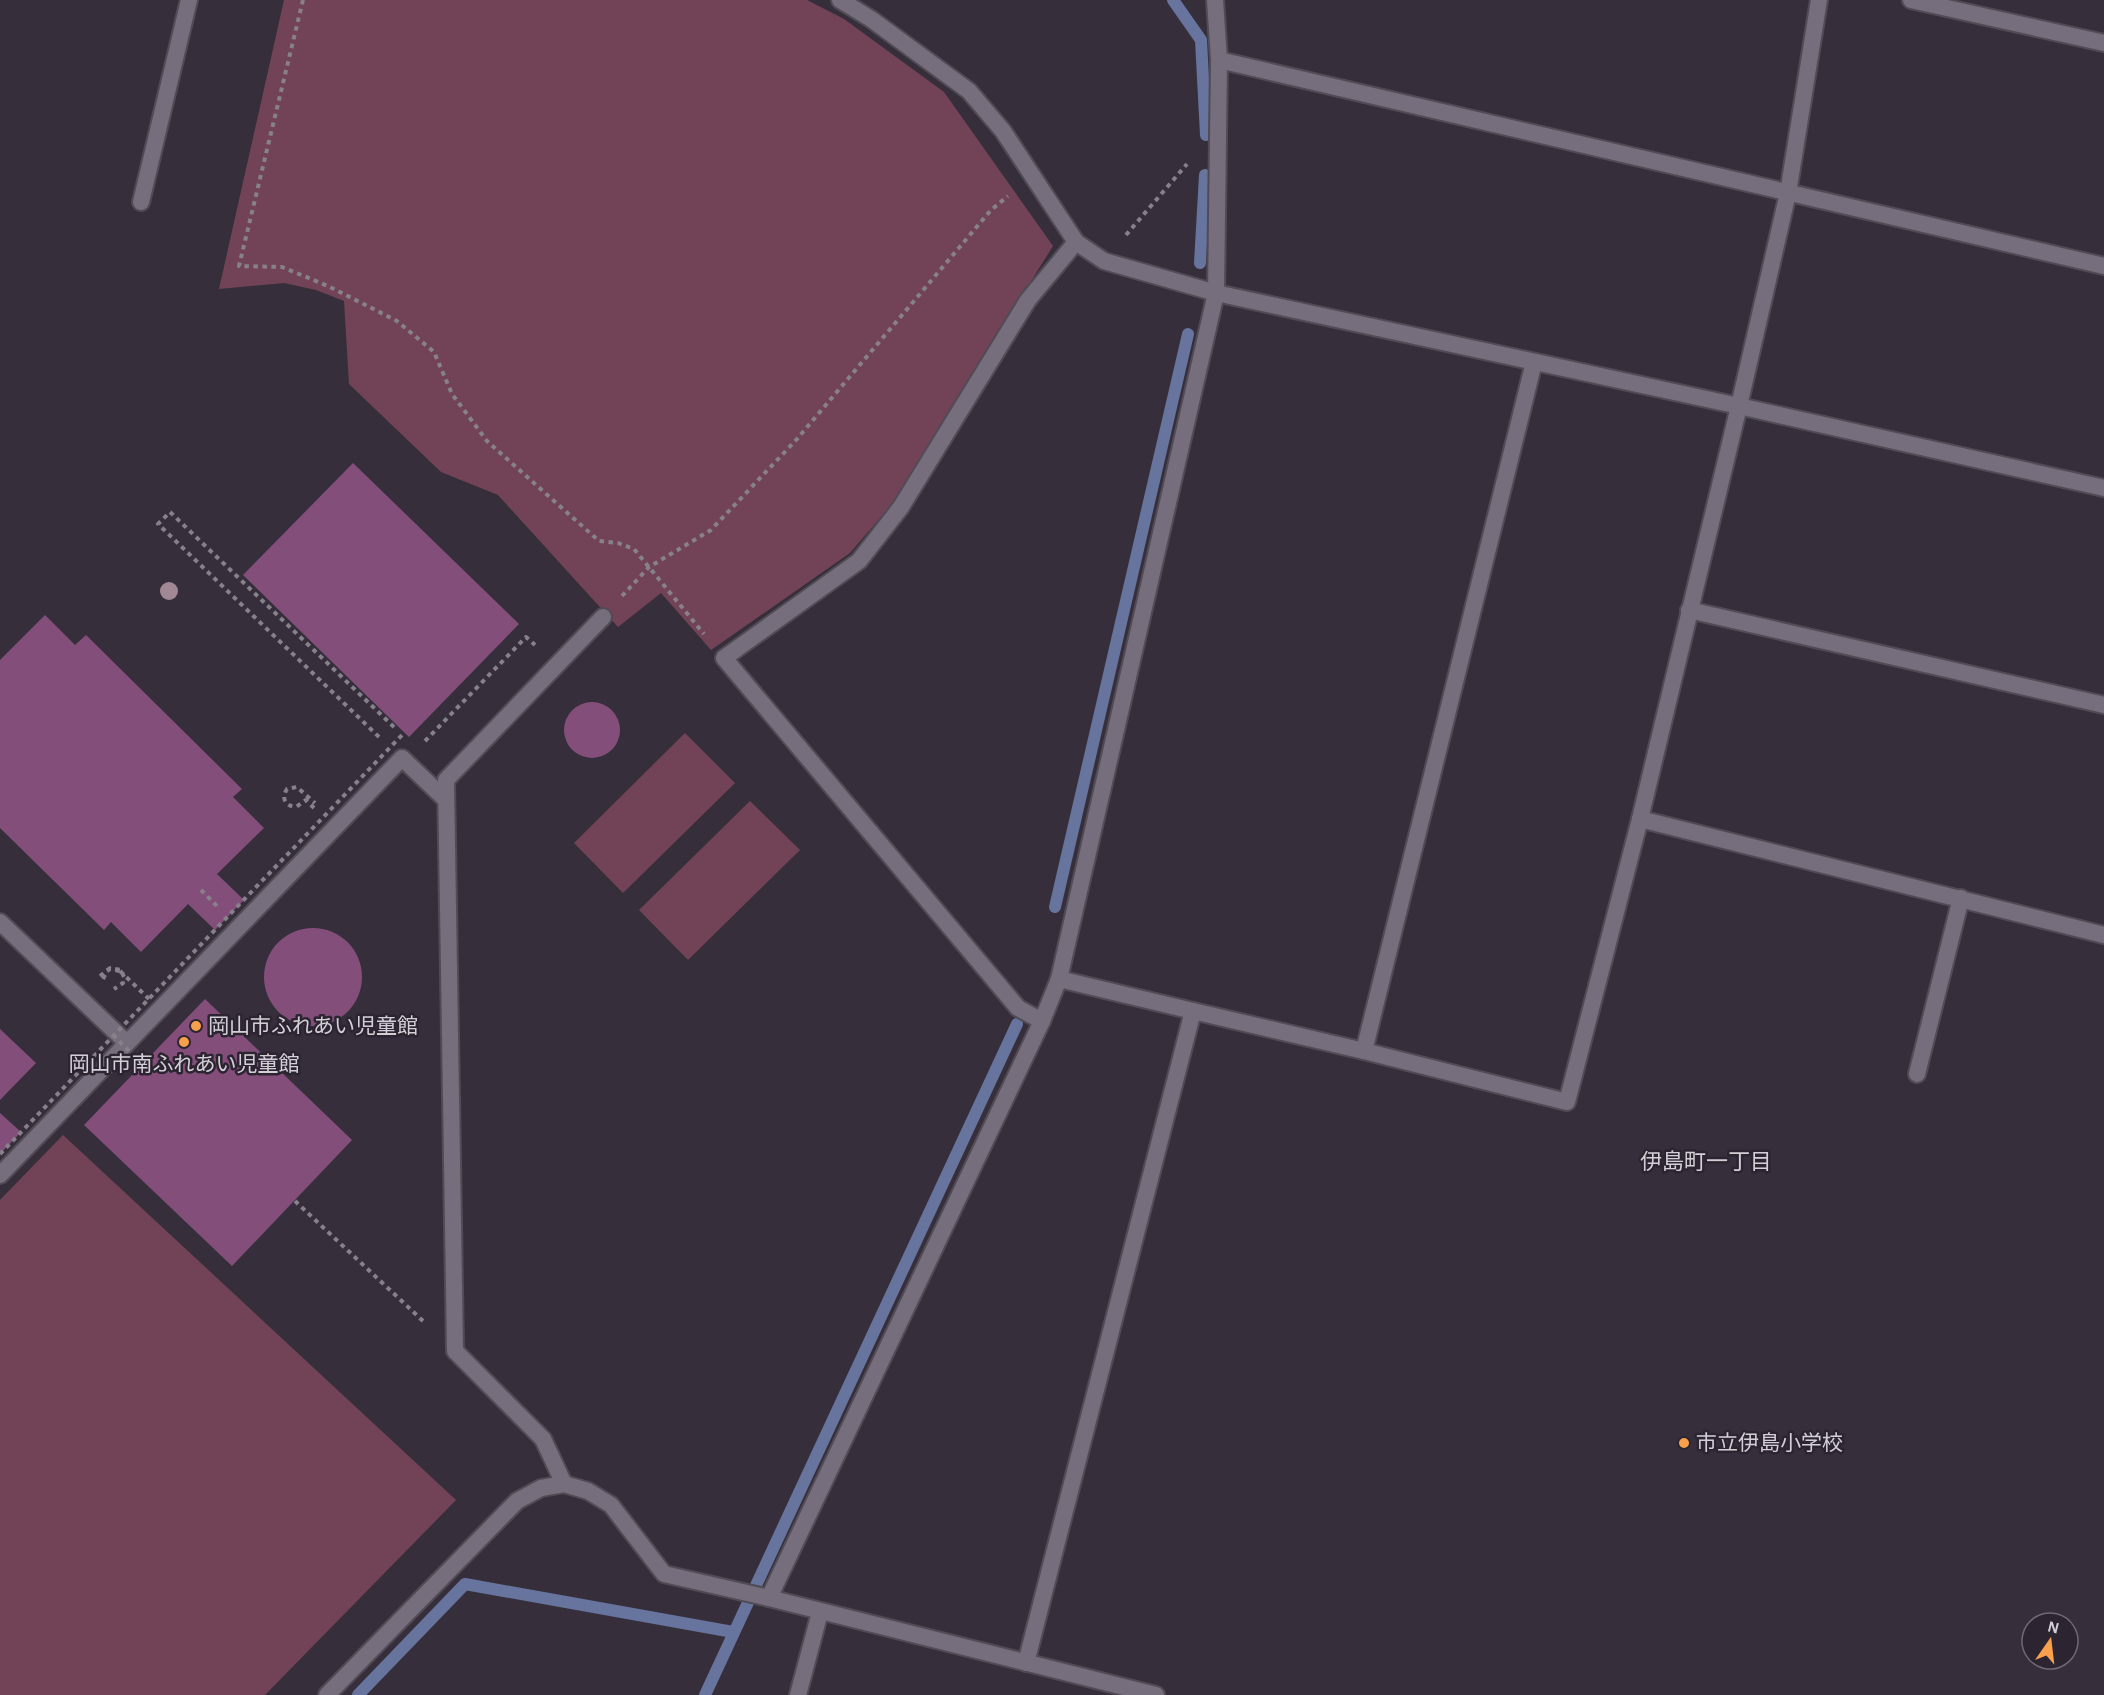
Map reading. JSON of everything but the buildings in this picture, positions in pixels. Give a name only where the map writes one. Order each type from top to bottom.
[{"type":"street","points":[[141,202],[189,0]]},
{"type":"street","points":[[840,0],[871,19],[969,91],[1004,131],[1076,242],[1104,261],[1216,292],[1739,406],[2104,489]]},
{"type":"street","points":[[765,1597],[1042,1021],[1059,979],[1216,292],[1219,60],[1215,0]]},
{"type":"street","points":[[1059,979],[1567,1102],[1640,819],[1788,193],[1819,0]]},
{"type":"street","points":[[1911,0],[2104,43]]},
{"type":"street","points":[[1219,60],[2104,266]]},
{"type":"street","points":[[1042,1021],[1018,1008],[724,658],[858,561],[901,507],[1028,300],[1076,242]]},
{"type":"street","points":[[1364,1051],[1534,362]]},
{"type":"street","points":[[1689,610],[2104,705]]},
{"type":"street","points":[[564,1484],[543,1439],[455,1351],[446,780],[603,617]]},
{"type":"street","points":[[0,1175],[120,1039],[402,758],[446,800]]},
{"type":"street","points":[[1640,819],[2104,935]]},
{"type":"street","points":[[1917,1074],[1961,898]]},
{"type":"street","points":[[0,922],[120,1039]]},
{"type":"street","points":[[1026,1663],[1193,1011]]},
{"type":"street","points":[[327,1695],[517,1501],[542,1488],[564,1484],[588,1491],[610,1505],[664,1574],[1156,1695]]},
{"type":"street","points":[[798,1695],[820,1612]]},
{"type":"path","points":[[303,0],[239,266],[282,267],[328,286],[397,321],[434,352],[452,394],[487,441],[599,541],[618,543],[634,549],[724,658]]},
{"type":"path","points":[[1104,261],[1194,156],[1217,144]]},
{"type":"path","points":[[616,603],[649,567],[711,530],[797,439],[991,210],[1033,175]]},
{"type":"path","points":[[402,758],[158,524],[170,512],[408,740]]},
{"type":"path","points":[[418,749],[526,637],[556,665]]},
{"type":"path","points":[[0,1154],[120,1039],[149,999],[402,735]]},
{"type":"path","points":[[306,800],[296,807],[286,803],[285,792],[291,787],[297,787],[326,814]]},
{"type":"path","points":[[201,890],[228,917]]},
{"type":"path","points":[[104,972],[114,967],[121,970],[124,977],[121,986],[116,989],[109,988]]},
{"type":"path","points":[[104,983],[107,971],[117,969],[149,999]]},
{"type":"path","points":[[120,1039],[142,1064]]},
{"type":"path","points":[[295,1201],[455,1351]]},
{"type":"shaded area","points":[[284,0],[807,0],[844,19],[944,92],[1053,246],[892,504],[850,553],[711,650],[661,593],[618,627],[498,495],[441,472],[349,384],[344,301],[316,290],[284,283],[219,289]]},
{"type":"shaded area","points":[[685,733],[735,783],[623,893],[574,843]]},
{"type":"shaded area","points":[[750,801],[800,850],[688,960],[639,910]]},
{"type":"shaded area","points":[[63,1135],[456,1500],[265,1695],[0,1695],[0,1200]]},
{"type":"waterway","points":[[1173,0],[1201,40],[1206,135]]},
{"type":"waterway","points":[[1200,263],[1205,175]]},
{"type":"waterway","points":[[1055,907],[1188,334]]},
{"type":"waterway","points":[[705,1695],[1017,1024]]},
{"type":"waterway","points":[[358,1695],[465,1584],[733,1632]]},
{"type":"place","name":"岡山市ふれあい児童館","points":[[196,1026]]},
{"type":"place","name":"岡山市南ふれあい児童館","points":[[184,1042]]},
{"type":"place","name":"市立伊島小学校","points":[[1684,1443]]},
{"type":"district","name":"伊島町一丁目","points":[[1706,1162]]}]
